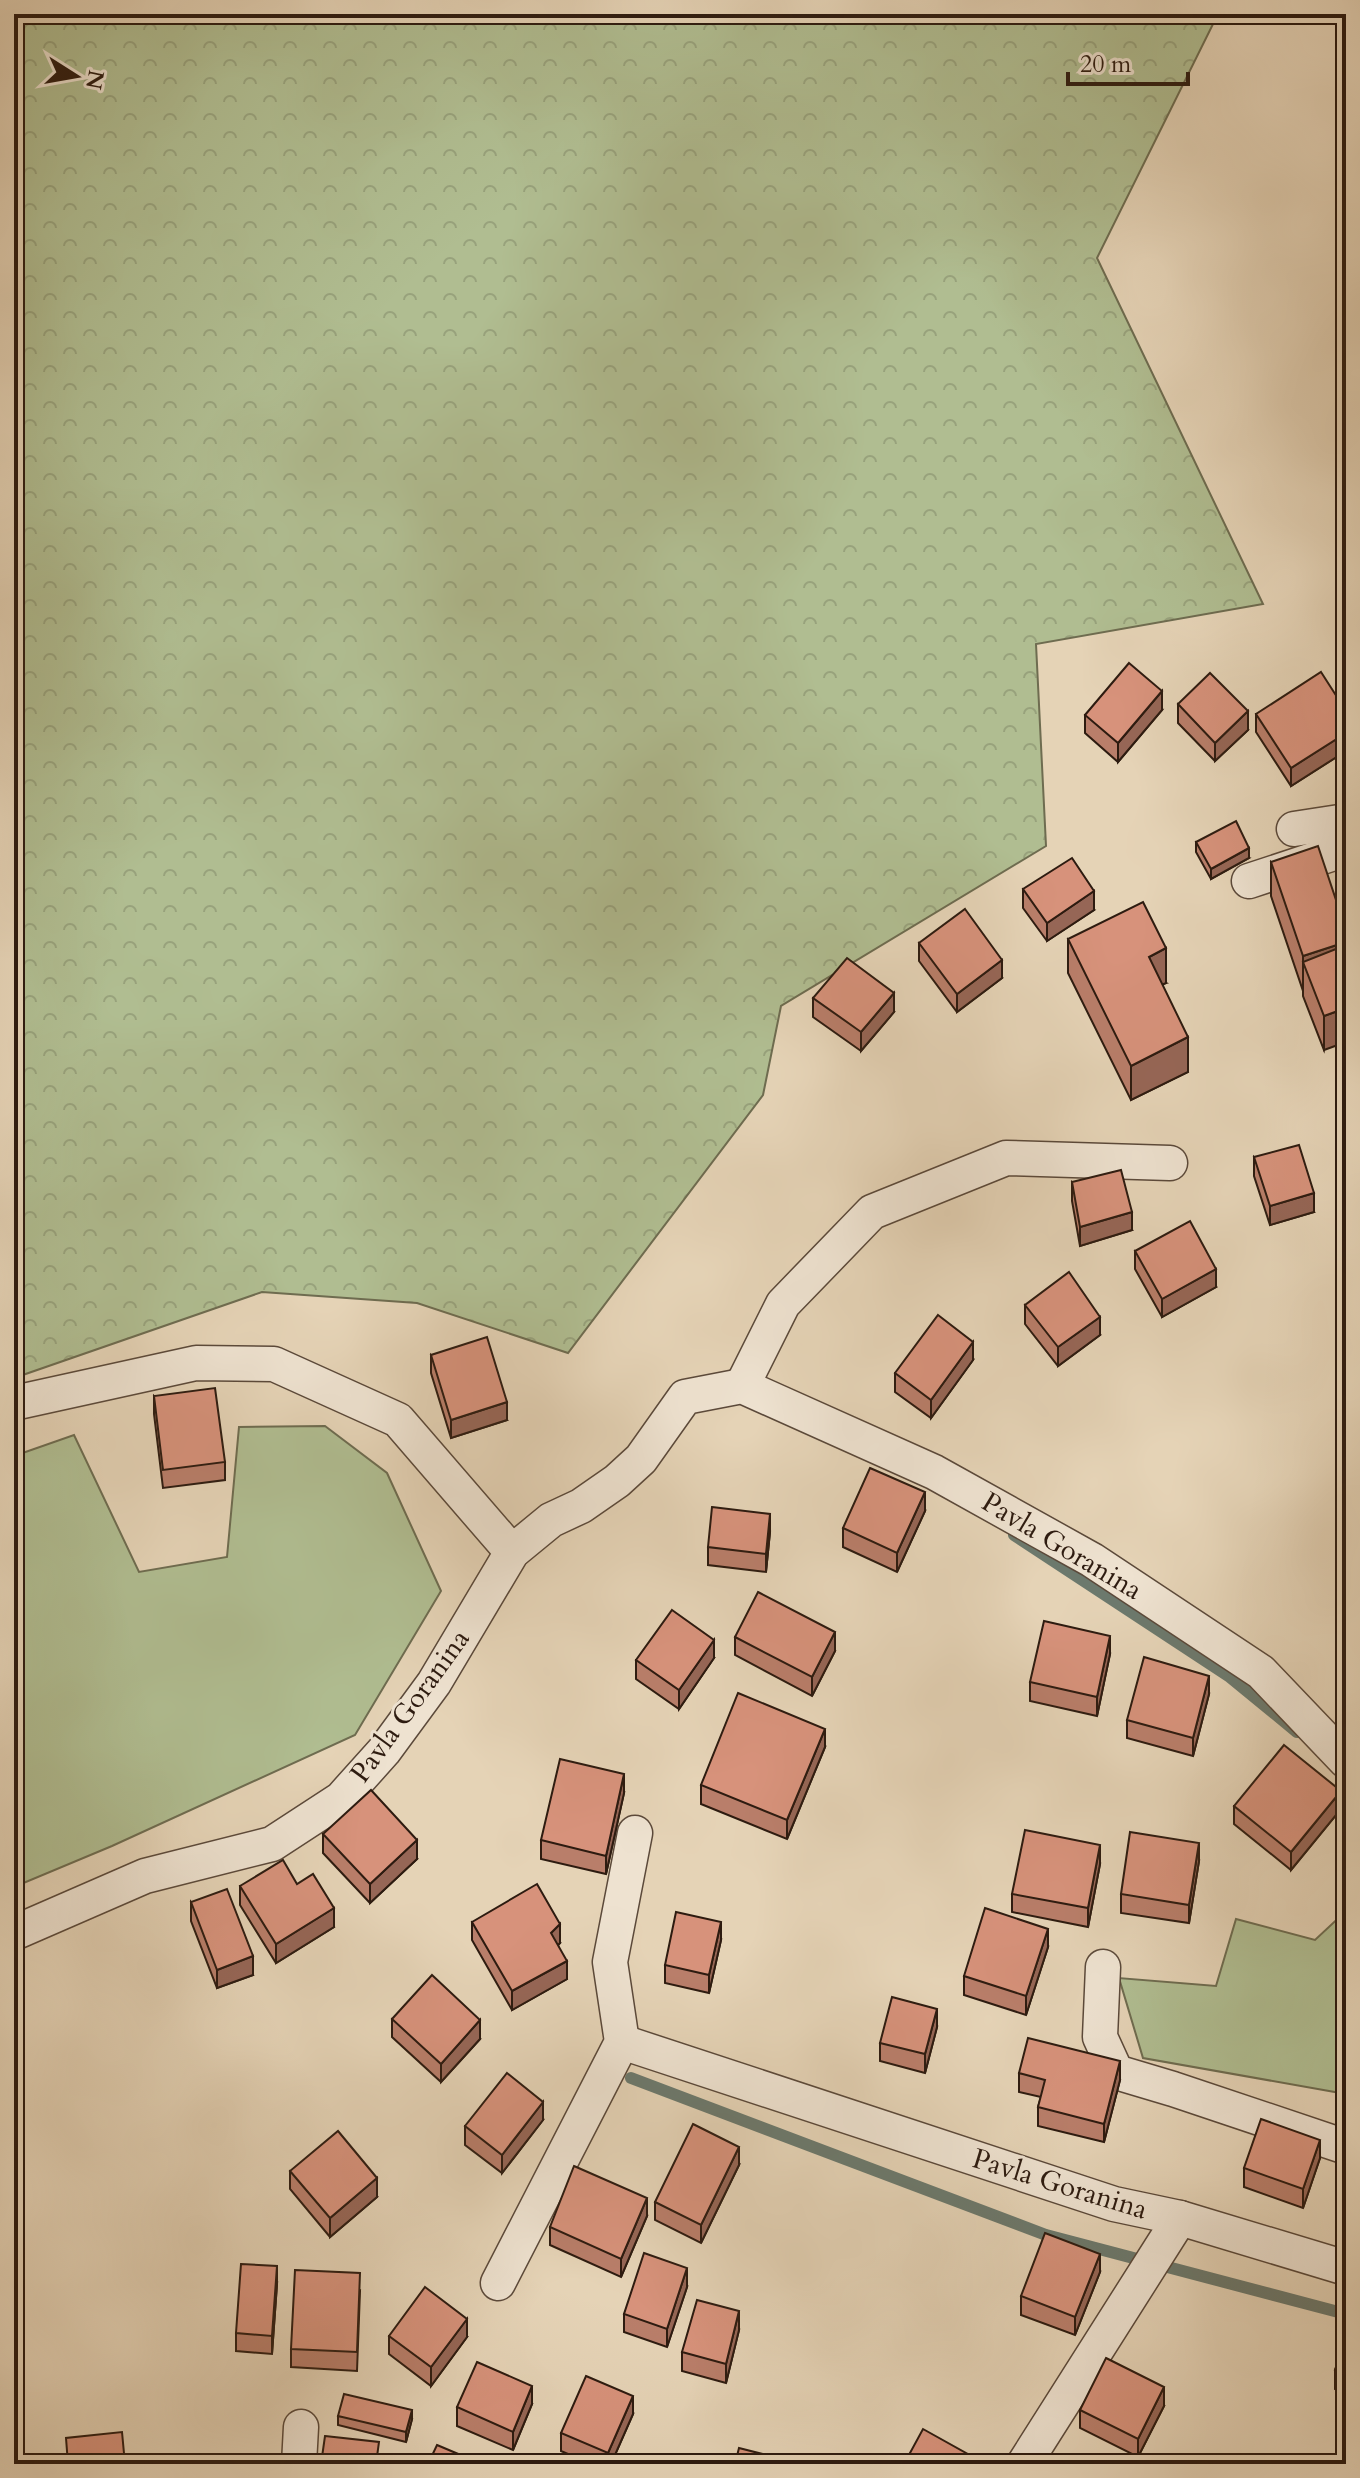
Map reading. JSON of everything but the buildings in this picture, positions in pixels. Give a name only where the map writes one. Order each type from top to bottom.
[{"type":"street","points":[[1294,829],[1346,821]]},
{"type":"street","points":[[1249,881],[1346,849]]},
{"type":"street","points":[[742,1386],[783,1304],[872,1212],[1006,1158],[1170,1163]]},
{"type":"street","points":[[14,1403],[196,1363],[274,1364],[398,1420],[512,1552]]},
{"type":"street","name":"Pavla Goranina","points":[[14,1933],[145,1876],[272,1844],[341,1799],[384,1751],[434,1683],[512,1552],[551,1520],[581,1506],[617,1481],[641,1459],[685,1397],[742,1386],[934,1472],[1092,1560],[1261,1672],[1346,1761]]},
{"type":"street","points":[[498,2283],[622,2042],[610,1962],[635,1833]]},
{"type":"street","points":[[1103,1967],[1100,2037],[1116,2072],[1346,2147]]},
{"type":"street","name":"Pavla Goranina","points":[[622,2042],[1114,2204],[1180,2218],[1346,2268]]},
{"type":"street","name":"Pavla Goranina","points":[[1024,2464],[1180,2218]]},
{"type":"street","points":[[299,2464],[301,2427]]},
{"type":"green space","points":[[14,14],[1218,14],[1097,258],[1263,604],[1036,644],[1046,846],[781,1006],[763,1095],[568,1353],[417,1303],[262,1292],[14,1378]]},
{"type":"green space","points":[[325,1426],[387,1473],[441,1591],[355,1735],[112,1846],[14,1887],[14,1456],[74,1435],[139,1572],[227,1557],[239,1427]]},
{"type":"green space","points":[[1346,1911],[1346,2094],[1143,2058],[1119,1978],[1216,1986],[1236,1919],[1315,1940]]},
{"type":"waterway","points":[[1014,1535],[1230,1677],[1297,1732]]},
{"type":"waterway","points":[[631,2078],[1046,2235],[1346,2314]]}]
